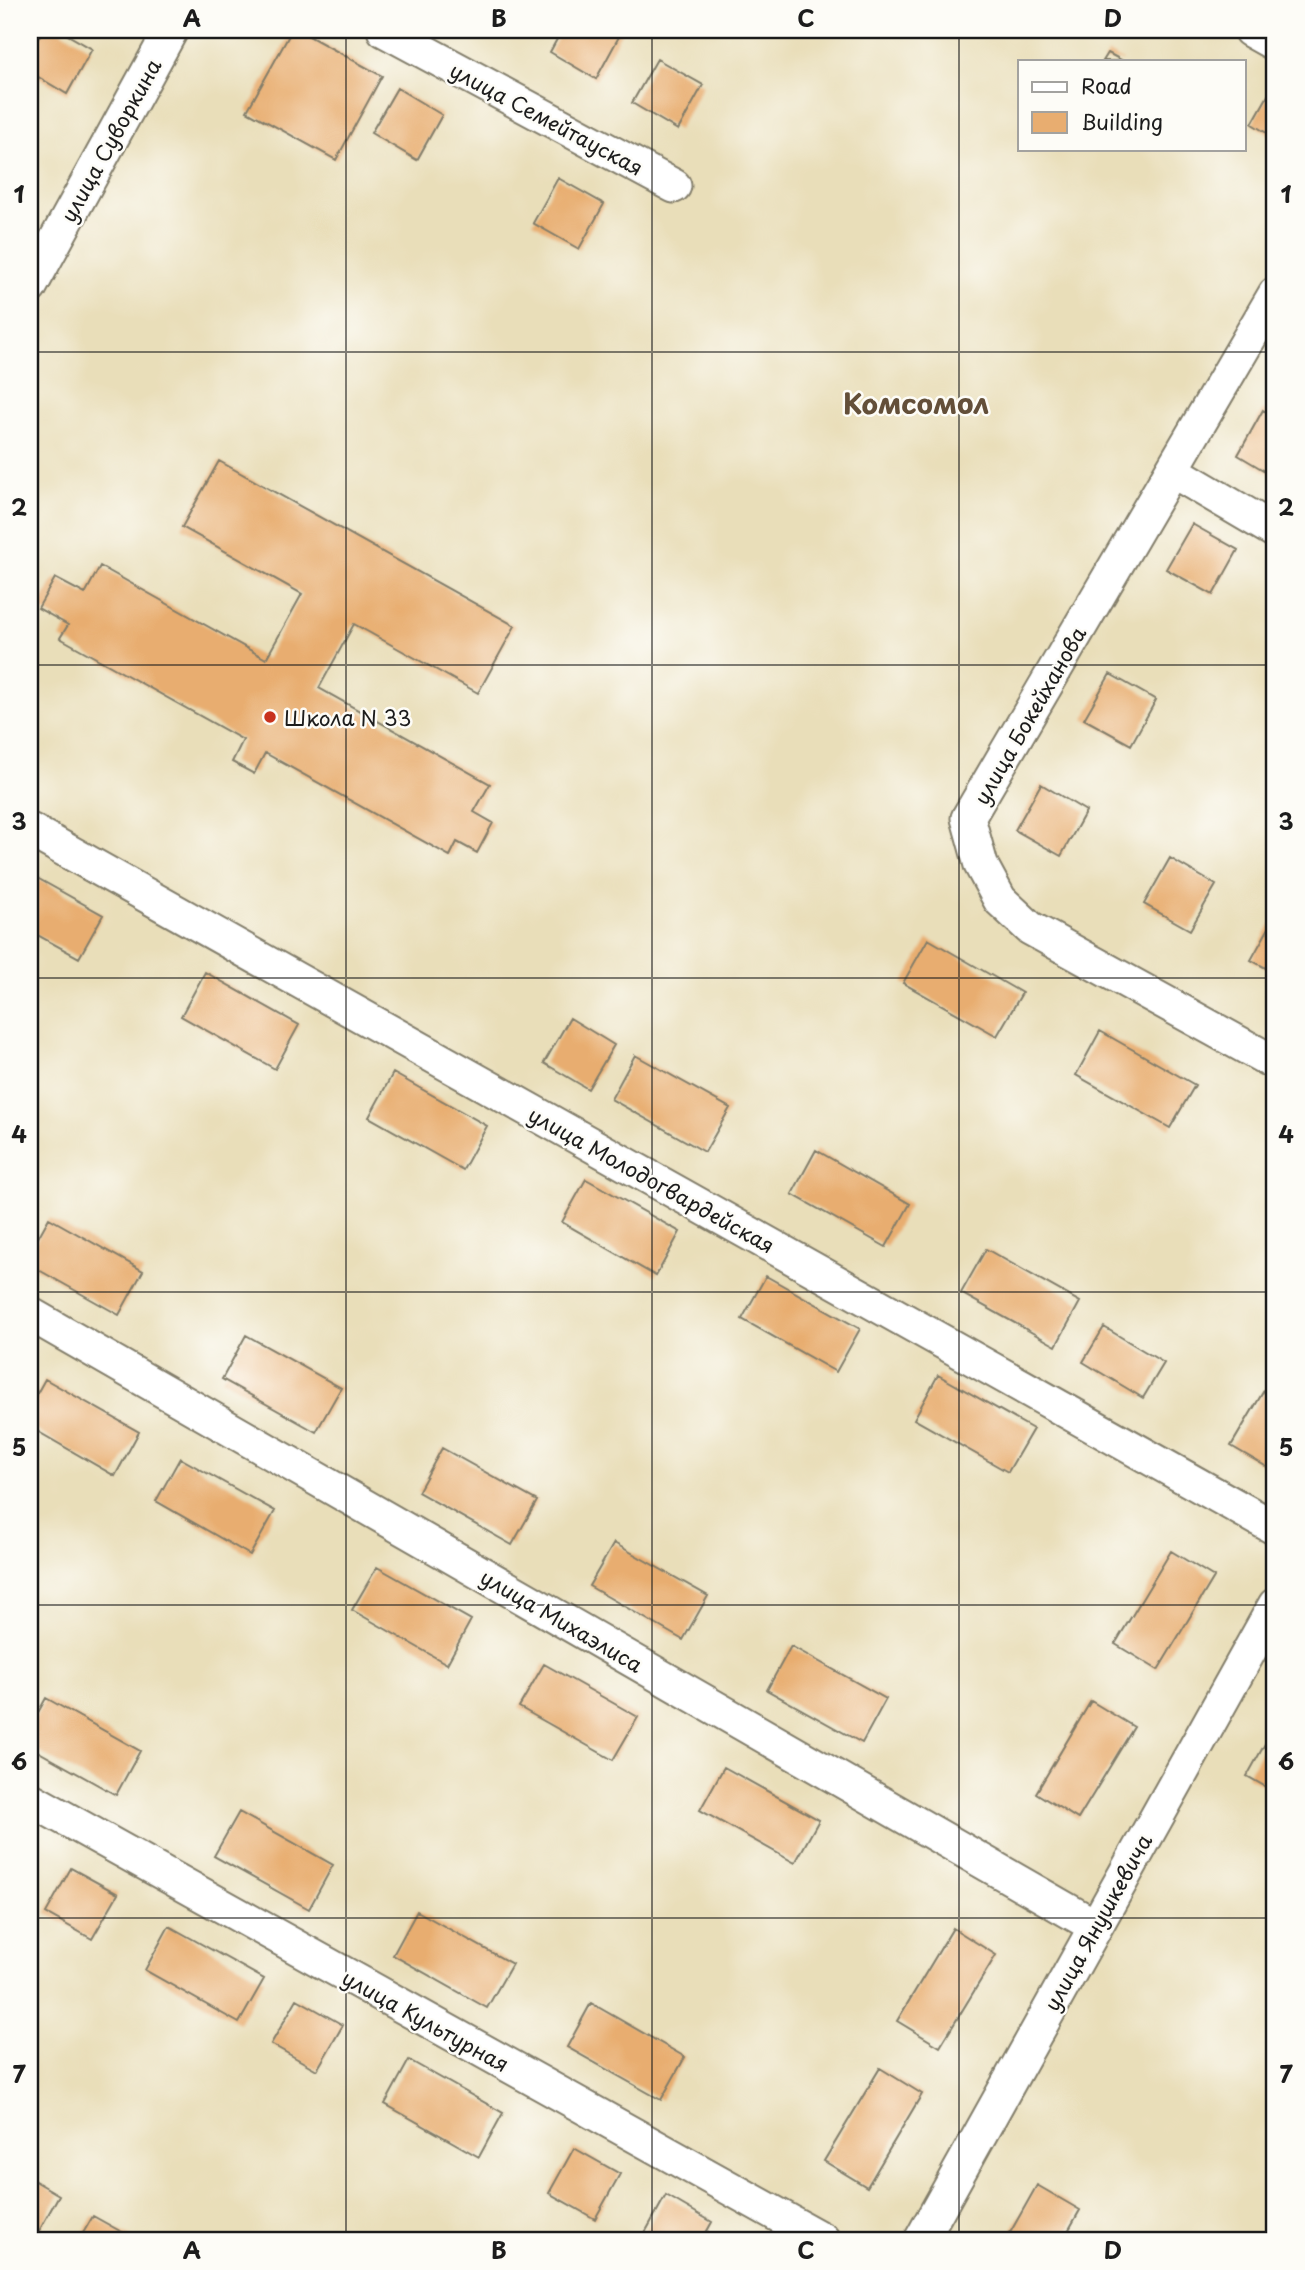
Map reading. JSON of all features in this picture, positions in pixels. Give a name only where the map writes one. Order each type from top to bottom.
[{"type":"street","name":"улица Суворкина","points":[[30,287],[171,30]]},
{"type":"street","name":"улица Семейтауская","points":[[383,30],[674,186]]},
{"type":"street","points":[[1250,30],[1275,44]]},
{"type":"street","name":"улица Бокейханова","points":[[1275,294],[968,818],[981,865],[1000,900],[1030,928],[1275,1063]]},
{"type":"street","points":[[1173,471],[1275,531]]},
{"type":"street","name":"улица Молодогвардейская","points":[[30,830],[1275,1528]]},
{"type":"street","name":"улица Михаэлиса","points":[[30,1314],[1095,1926]]},
{"type":"street","name":"улица Янушкевича","points":[[921,2240],[1275,1605]]},
{"type":"street","name":"улица Культурная","points":[[30,1799],[823,2240]]},
{"type":"building","points":[[43,30],[59,30],[92,49],[67,94],[30,72],[30,52]]},
{"type":"building","points":[[292,30],[298,30],[382,76],[336,160],[247,111]]},
{"type":"building","points":[[562,30],[615,30],[621,33],[596,79],[550,52]]},
{"type":"building","points":[[1108,53],[1121,60],[1104,60]]},
{"type":"building","points":[[657,59],[703,85],[678,130],[632,103]]},
{"type":"building","points":[[1275,83],[1275,138],[1252,124]]},
{"type":"building","points":[[397,88],[442,115],[417,160],[371,133]]},
{"type":"building","points":[[558,178],[604,204],[579,249],[533,223]]},
{"type":"building","points":[[1263,410],[1275,417],[1275,477],[1238,455]]},
{"type":"building","points":[[219,461],[515,626],[478,693],[354,624],[319,688],[490,784],[474,812],[493,823],[477,853],[457,842],[450,856],[265,753],[254,774],[232,762],[243,740],[60,638],[68,625],[38,608],[55,578],[85,594],[100,566],[266,659],[302,594],[182,527]]},
{"type":"building","points":[[1192,524],[1238,550],[1213,595],[1166,569]]},
{"type":"building","points":[[1110,674],[1156,700],[1131,745],[1084,719]]},
{"type":"building","points":[[1041,784],[1086,811],[1061,856],[1015,830]]},
{"type":"building","points":[[1170,858],[1216,885],[1190,930],[1144,904]]},
{"type":"building","points":[[30,874],[103,915],[79,958],[30,931]]},
{"type":"building","points":[[1275,917],[1275,973],[1251,960]]},
{"type":"building","points":[[928,939],[1022,993],[997,1036],[903,983]]},
{"type":"building","points":[[205,972],[299,1025],[275,1069],[181,1016]]},
{"type":"building","points":[[570,1018],[614,1045],[588,1089],[544,1063]]},
{"type":"building","points":[[1100,1031],[1195,1085],[1170,1128],[1076,1075]]},
{"type":"building","points":[[635,1055],[730,1108],[705,1152],[611,1099]]},
{"type":"building","points":[[393,1073],[487,1126],[463,1170],[369,1117]]},
{"type":"building","points":[[816,1150],[910,1204],[886,1247],[792,1194]]},
{"type":"building","points":[[586,1179],[680,1232],[656,1276],[562,1222]]},
{"type":"building","points":[[49,1218],[143,1271],[119,1315],[30,1265],[30,1252]]},
{"type":"building","points":[[986,1249],[1080,1302],[1056,1346],[961,1293]]},
{"type":"building","points":[[766,1276],[860,1329],[836,1372],[742,1319]]},
{"type":"building","points":[[1104,1327],[1164,1363],[1143,1398],[1083,1362]]},
{"type":"building","points":[[246,1335],[341,1388],[316,1432],[222,1379]]},
{"type":"building","points":[[1275,1372],[1275,1469],[1274,1471],[1231,1446]]},
{"type":"building","points":[[938,1375],[1033,1429],[1008,1472],[914,1419]]},
{"type":"building","points":[[45,1379],[139,1432],[115,1476],[30,1427],[30,1406]]},
{"type":"building","points":[[442,1448],[537,1501],[512,1545],[418,1492]]},
{"type":"building","points":[[180,1458],[275,1511],[250,1555],[156,1501]]},
{"type":"building","points":[[614,1543],[708,1596],[683,1640],[589,1586]]},
{"type":"building","points":[[1171,1551],[1214,1577],[1158,1670],[1115,1644]]},
{"type":"building","points":[[377,1567],[471,1620],[447,1664],[352,1610]]},
{"type":"building","points":[[791,1646],[886,1699],[862,1743],[767,1690]]},
{"type":"building","points":[[544,1664],[638,1717],[613,1760],[519,1707]]},
{"type":"building","points":[[46,1698],[140,1751],[116,1795],[30,1747],[30,1727]]},
{"type":"building","points":[[1091,1701],[1134,1727],[1078,1819],[1036,1793]]},
{"type":"building","points":[[1266,1742],[1275,1748],[1275,1792],[1247,1776]]},
{"type":"building","points":[[724,1767],[819,1820],[795,1863],[700,1810]]},
{"type":"building","points":[[239,1812],[333,1865],[309,1909],[214,1856]]},
{"type":"building","points":[[71,1868],[118,1894],[92,1939],[46,1913]]},
{"type":"building","points":[[417,1911],[512,1964],[487,2008],[393,1955]]},
{"type":"building","points":[[169,1926],[264,1979],[239,2023],[145,1970]]},
{"type":"building","points":[[953,1928],[996,1955],[940,2047],[897,2021]]},
{"type":"building","points":[[297,1999],[343,2025],[317,2070],[271,2044]]},
{"type":"building","points":[[591,2003],[685,2057],[661,2100],[567,2047]]},
{"type":"building","points":[[409,2060],[503,2113],[479,2157],[385,2104]]},
{"type":"building","points":[[880,2068],[922,2094],[867,2187],[824,2161]]},
{"type":"building","points":[[574,2148],[620,2174],[595,2219],[549,2193]]},
{"type":"building","points":[[30,2178],[59,2195],[34,2240],[30,2238]]},
{"type":"building","points":[[1037,2185],[1080,2210],[1063,2240],[1006,2240]]},
{"type":"building","points":[[666,2195],[712,2222],[702,2240],[641,2240]]},
{"type":"building","points":[[93,2216],[136,2240],[79,2240]]},
{"type":"place","name":"Школа N 33","points":[[270,717]]},
{"type":"district","name":"Комсомол","points":[[916,402]]}]
